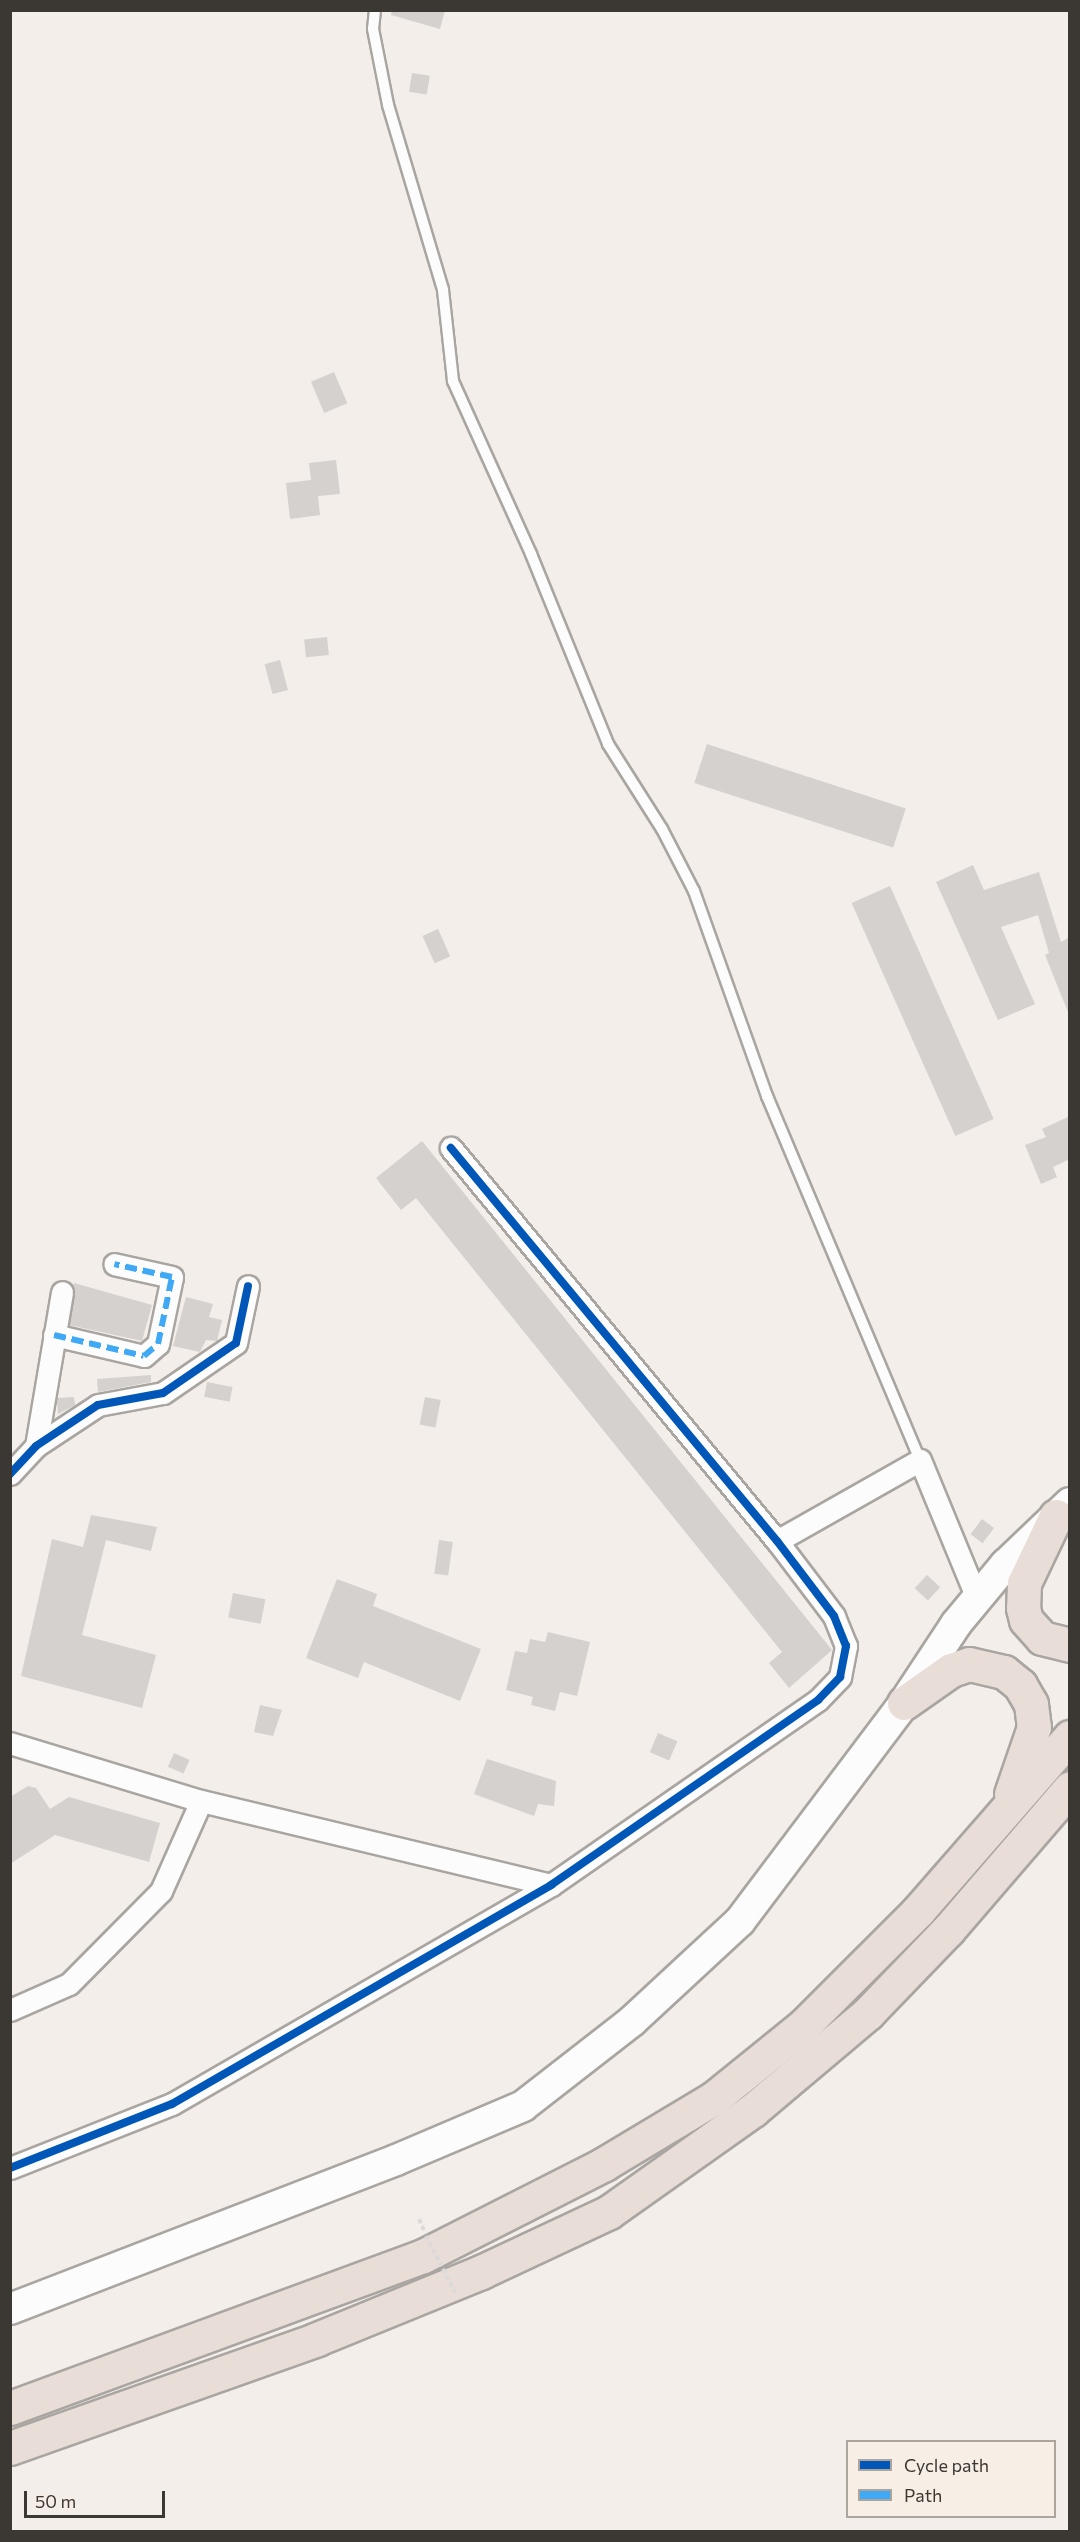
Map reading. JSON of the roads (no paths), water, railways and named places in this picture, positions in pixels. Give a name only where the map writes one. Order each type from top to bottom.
[{"type":"highway","points":[[1064,1507],[1024,1583],[1023,1608],[1026,1620],[1042,1638],[1070,1645]]},
{"type":"highway","points":[[904,1703],[951,1670],[969,1664],[1004,1672],[1020,1685],[1031,1704],[1034,1727],[1001,1819]]},
{"type":"highway","points":[[10,2408],[423,2256],[604,2164],[714,2098],[803,2026],[1001,1819],[1070,1737]]},
{"type":"highway","points":[[10,2448],[317,2339],[481,2272],[609,2212],[735,2123],[868,2013],[948,1930],[1070,1788]]},
{"type":"main road","points":[[10,2309],[396,2160],[523,2106],[632,2021],[740,1921],[904,1703],[977,1599],[1064,1507]]},
{"type":"street","points":[[10,2168],[172,2104],[551,1885],[818,1700],[840,1677],[846,1646],[842,1630],[777,1541],[451,1148]]},
{"type":"street","points":[[54,1335],[144,1356],[158,1344],[172,1277],[114,1264]]},
{"type":"street","points":[[10,1474],[36,1446],[98,1405],[163,1393],[237,1343],[248,1286]]},
{"type":"street","points":[[36,1446],[62,1292]]},
{"type":"street","points":[[777,1541],[920,1460],[977,1599]]},
{"type":"street","points":[[10,1743],[201,1801],[551,1885]]},
{"type":"street","points":[[10,2010],[69,1984],[161,1891],[201,1801]]},
{"type":"lane","points":[[375,10],[374,29],[388,105],[443,290],[453,381],[531,554],[608,744],[662,829],[694,891],[767,1096],[920,1460]]}]
